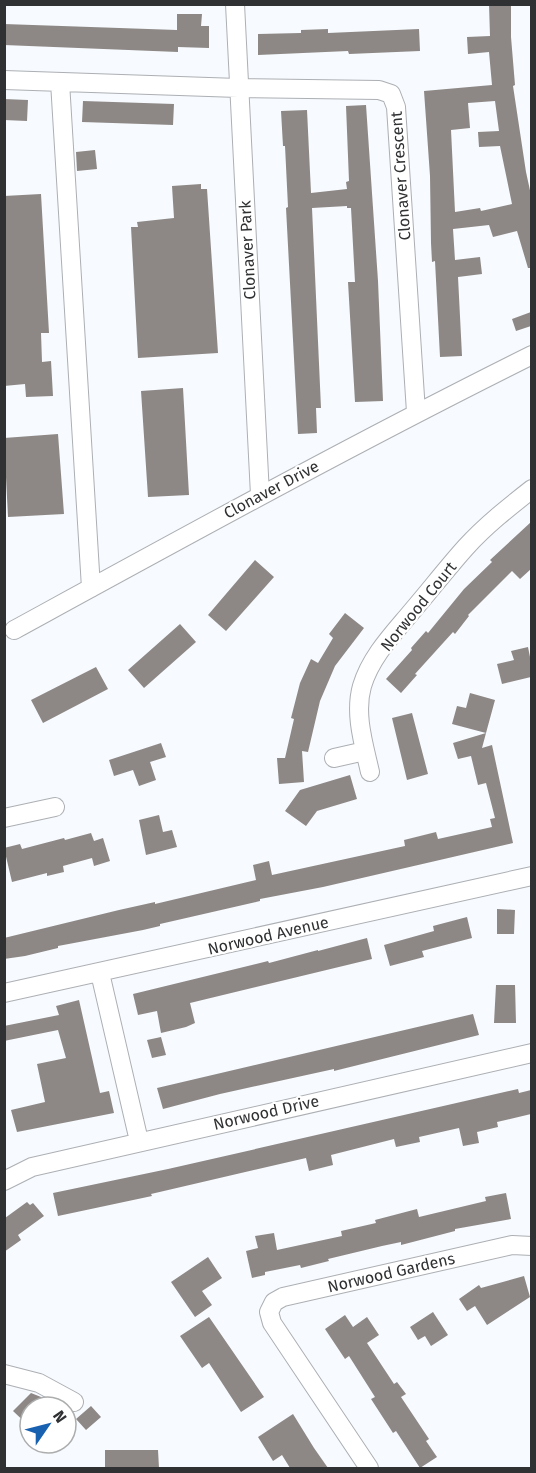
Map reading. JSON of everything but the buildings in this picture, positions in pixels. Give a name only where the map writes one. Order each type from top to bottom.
[{"type":"street","name":"Clonaver Park","points":[[235,4],[260,495]]},
{"type":"street","points":[[4,80],[238,88]]},
{"type":"street","points":[[60,82],[91,588]]},
{"type":"street","name":"Clonaver Crescent","points":[[238,88],[380,90],[391,94],[396,107],[416,412]]},
{"type":"street","name":"Clonaver Drive","points":[[14,630],[416,412],[531,355]]},
{"type":"street","name":"Norwood Court","points":[[370,772],[359,717],[362,688],[368,669],[381,648],[467,545],[502,511],[531,489]]},
{"type":"street","points":[[334,758],[365,751]]},
{"type":"street","points":[[4,818],[55,807]]},
{"type":"street","name":"Norwood Avenue","points":[[4,993],[531,876]]},
{"type":"street","points":[[100,973],[139,1141]]},
{"type":"street","name":"Norwood Drive","points":[[4,1181],[32,1167],[139,1141],[531,1053]]},
{"type":"street","name":"Norwood Gardens","points":[[369,1468],[272,1323],[269,1312],[274,1302],[283,1297],[512,1245],[531,1246]]},
{"type":"street","points":[[4,1374],[39,1383],[61,1395]]}]
